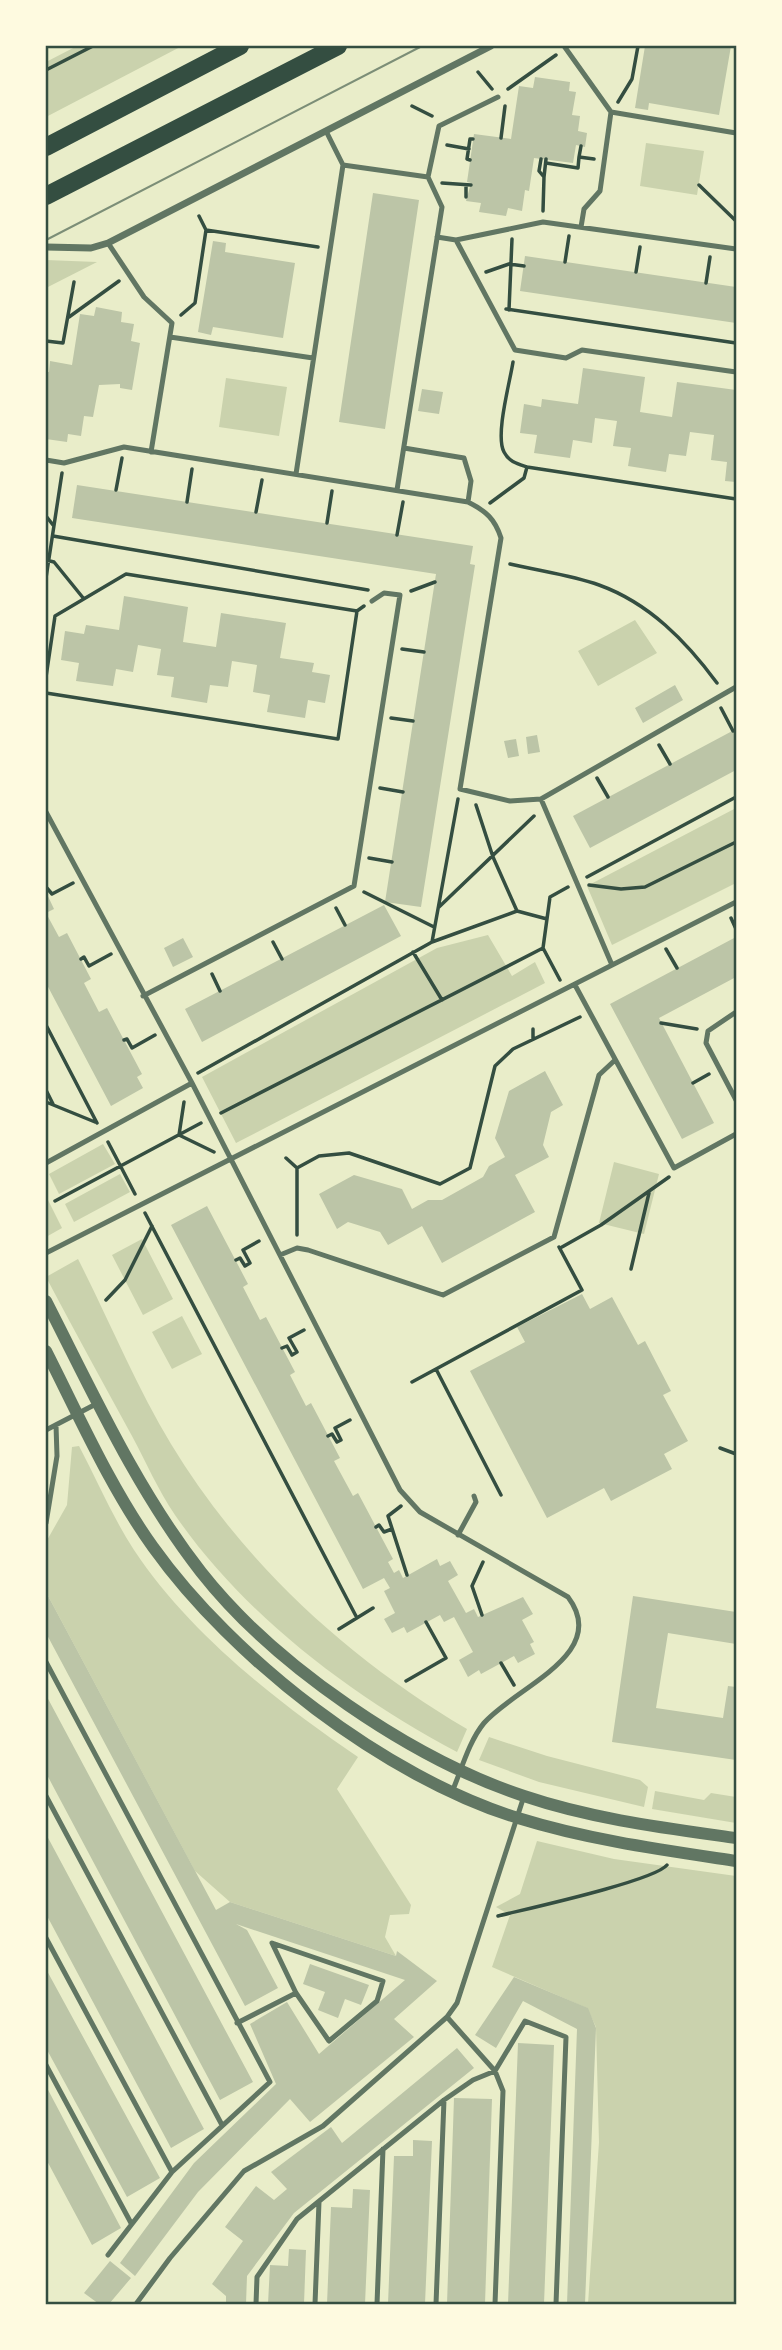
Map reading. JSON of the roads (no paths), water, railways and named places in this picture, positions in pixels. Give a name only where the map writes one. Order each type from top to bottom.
[{"type":"main road","points":[[46,147],[240,46]]},
{"type":"main road","points":[[46,196],[338,46]]},
{"type":"street","points":[[46,247],[92,248],[108,243],[491,46]]},
{"type":"street","points":[[46,1301],[99,1403],[173,1532],[202,1573],[231,1606],[307,1674],[354,1707],[461,1772],[524,1796],[618,1819],[737,1838]]},
{"type":"street","points":[[46,1351],[151,1545],[215,1621],[341,1726],[398,1763],[452,1792],[516,1818],[614,1842],[737,1861]]},
{"type":"lane","points":[[565,47],[611,112],[600,191],[584,209],[581,227]]},
{"type":"lane","points":[[401,491],[404,448],[442,207],[428,177],[439,126],[498,97]]},
{"type":"lane","points":[[611,112],[737,133]]},
{"type":"lane","points":[[296,474],[343,165],[326,131]]},
{"type":"lane","points":[[343,165],[428,177]]},
{"type":"lane","points":[[437,237],[456,240],[543,222],[737,249]]},
{"type":"lane","points":[[456,240],[515,350],[566,358],[582,350],[737,372]]},
{"type":"lane","points":[[108,243],[144,297],[172,323],[151,452]]},
{"type":"lane","points":[[170,337],[313,358]]},
{"type":"lane","points":[[46,460],[64,463],[124,447],[468,502],[496,521],[501,538],[498,561],[460,789],[472,793],[510,801],[541,799],[737,687]]},
{"type":"lane","points":[[404,448],[464,458],[471,481],[468,502]]},
{"type":"lane","points":[[143,996],[354,886],[400,595],[384,593],[372,601]]},
{"type":"lane","points":[[541,799],[611,965]]},
{"type":"lane","points":[[46,812],[192,1083],[408,1501],[458,1535],[568,1597],[578,1611],[581,1629],[577,1644],[568,1656],[496,1710],[481,1726],[452,1792]]},
{"type":"lane","points":[[46,1253],[737,902]]},
{"type":"lane","points":[[575,985],[674,1168],[737,1134]]},
{"type":"lane","points":[[737,1012],[708,1031],[706,1043],[737,1100]]},
{"type":"lane","points":[[280,1255],[298,1248],[443,1295],[554,1237],[599,1075],[614,1061]]},
{"type":"lane","points":[[46,1163],[192,1083]]},
{"type":"lane","points":[[46,1430],[99,1403]]},
{"type":"lane","points":[[46,1523],[57,1456],[56,1425]]},
{"type":"lane","points":[[458,1535],[476,1502],[474,1496]]},
{"type":"lane","points":[[46,1662],[270,2082],[172,2172],[108,2255]]},
{"type":"lane","points":[[46,1796],[222,2124]]},
{"type":"lane","points":[[136,2305],[170,2258],[244,2171],[323,2126],[447,2017],[457,2003],[524,1796]]},
{"type":"lane","points":[[46,1938],[172,2172]]},
{"type":"lane","points":[[272,1943],[383,1981],[377,2001],[329,2041],[296,1993],[272,1943]]},
{"type":"lane","points":[[237,2023],[296,1993]]},
{"type":"lane","points":[[447,2017],[495,2071],[503,2091],[495,2305]]},
{"type":"lane","points":[[256,2305],[257,2277],[298,2219],[444,2100],[472,2080],[495,2071],[525,2021],[566,2037],[556,2305]]},
{"type":"lane","points":[[46,2065],[131,2223]]},
{"type":"lane","points":[[436,2305],[444,2100]]},
{"type":"lane","points":[[377,2305],[383,2149]]},
{"type":"lane","points":[[315,2305],[319,2202]]},
{"type":"tram line","points":[[46,240],[422,46]]}]
